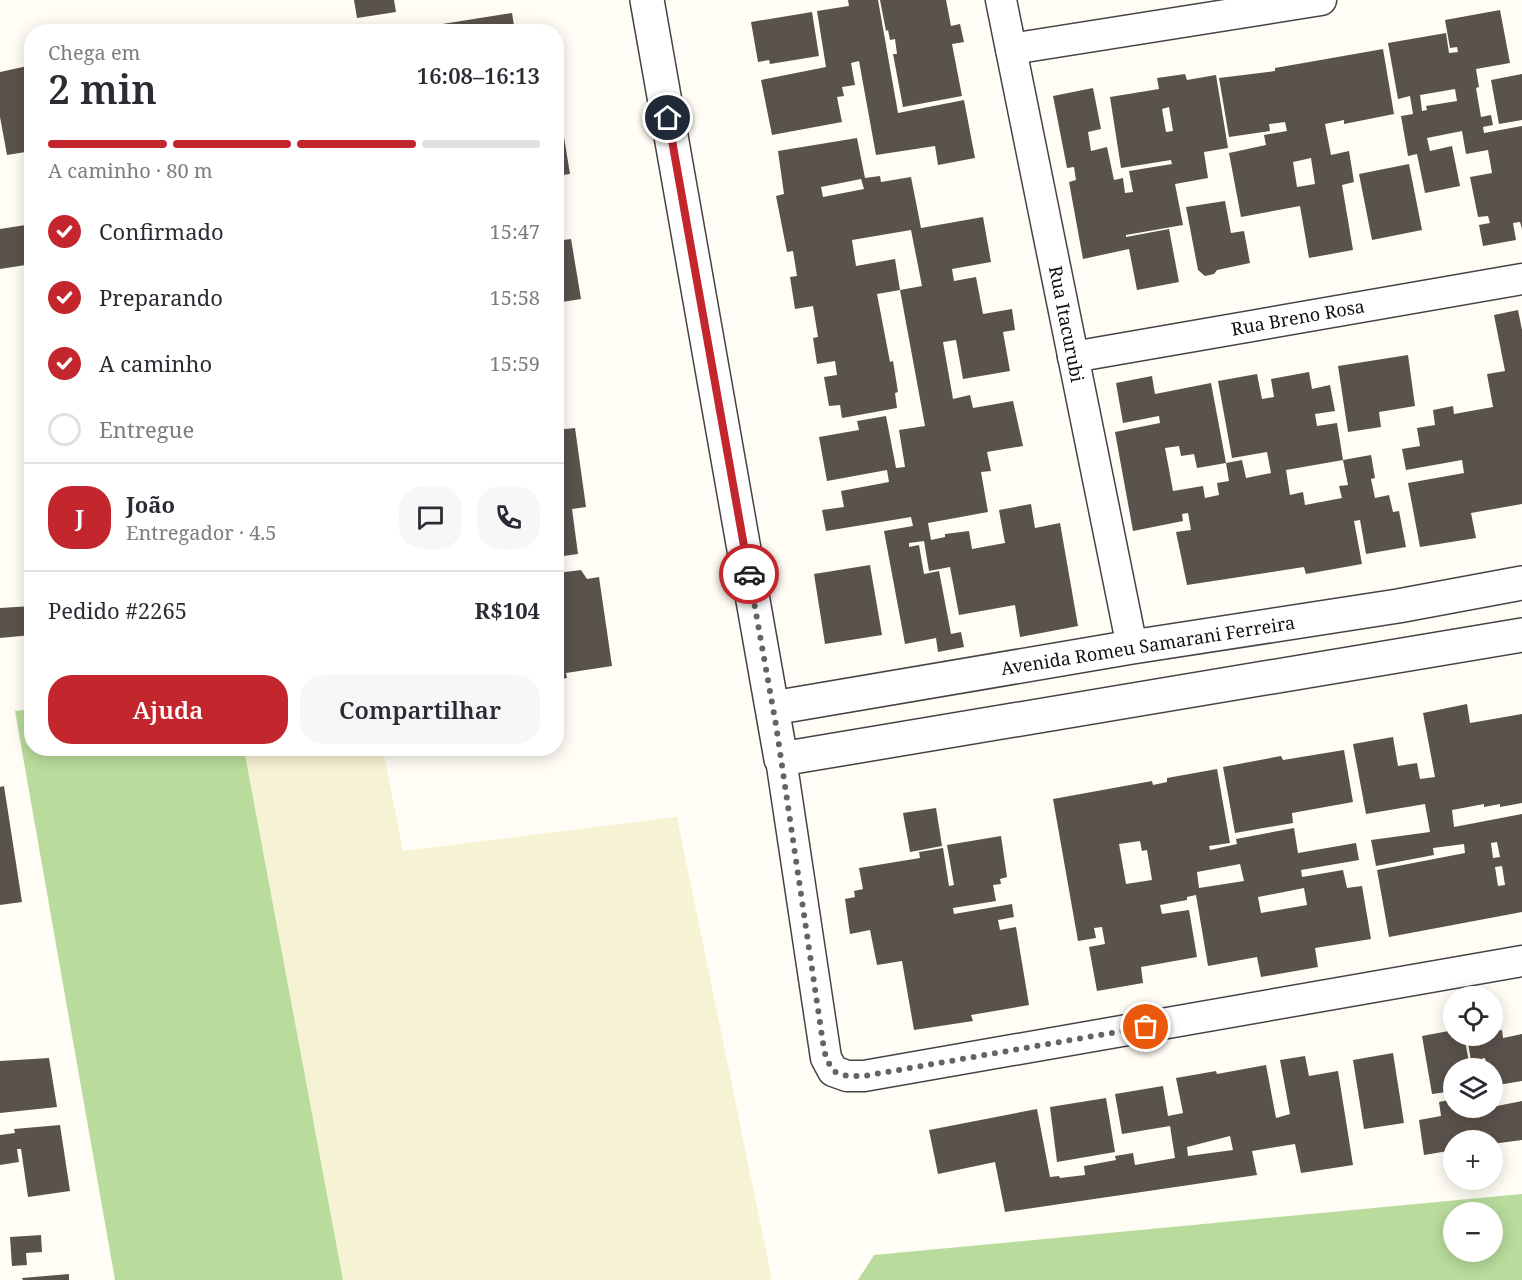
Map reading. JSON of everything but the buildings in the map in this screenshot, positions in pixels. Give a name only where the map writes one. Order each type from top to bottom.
[{"type":"street","points":[[647,0],[773,708],[823,1043],[826,1058],[833,1071],[847,1076],[864,1076],[1522,961]]},
{"type":"street","name":"Rua Itacurubi","points":[[1001,0],[1132,647]]},
{"type":"street","points":[[1011,49],[1321,0]]},
{"type":"street","name":"Rua Breno Rosa","points":[[1073,357],[1522,279]]},
{"type":"street","name":"Avenida Romeu Samarani Ferreira","points":[[773,708],[1132,647],[1398,606],[1522,583]]},
{"type":"street","points":[[1398,606],[1405,655]]},
{"type":"street","points":[[781,759],[1522,635]]},
{"type":"shaded area","points":[[245,756],[384,756],[403,851],[677,817],[772,1280],[343,1280]]},
{"type":"green space","points":[[24,710],[24,756],[245,756],[343,1280],[115,1280],[15,711]]},
{"type":"green space","points":[[1522,1194],[1522,1280],[858,1280],[874,1255]]},
{"type":"way so far","points":[[749,574],[776,725],[823,1043],[826,1058],[833,1071],[847,1076],[864,1076],[1146,1027]]},
{"type":"route","points":[[668,118],[749,574]]}]
